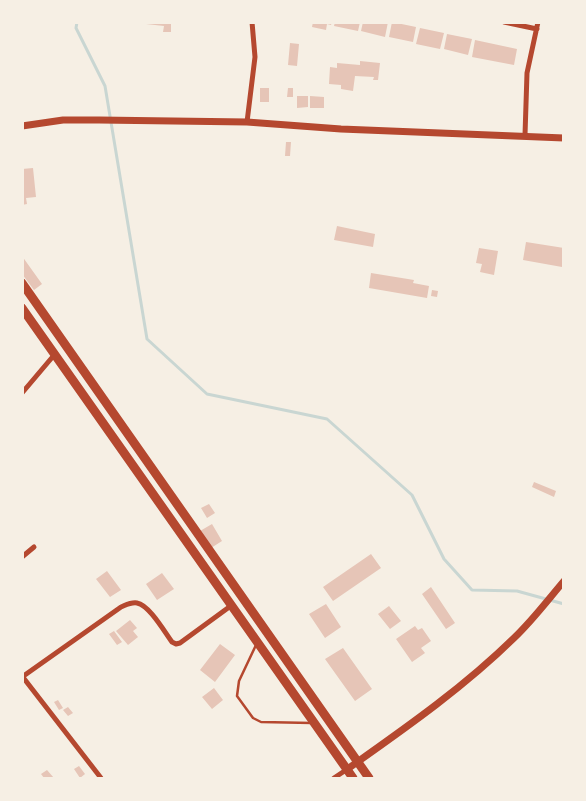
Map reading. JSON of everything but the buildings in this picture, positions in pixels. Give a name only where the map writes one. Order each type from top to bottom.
[{"type":"main road","points":[[22,283],[369,778]]},
{"type":"main road","points":[[22,308],[353,778]]},
{"type":"street","points":[[247,122],[255,57],[252,22]]},
{"type":"street","points":[[504,22],[537,29]]},
{"type":"street","points":[[525,135],[527,73],[538,22]]},
{"type":"street","points":[[22,126],[63,120],[247,122],[341,129],[564,138]]},
{"type":"street","points":[[22,393],[56,354]]},
{"type":"street","points":[[22,557],[34,547]]},
{"type":"street","points":[[334,778],[454,692],[534,618],[564,581]]},
{"type":"street","points":[[101,778],[23,677],[121,607],[128,604],[136,602],[145,606],[172,642],[176,644],[232,605]]},
{"type":"lane","points":[[258,641],[239,681],[237,696],[253,718],[261,722],[314,723]]},
{"type":"waterway","points":[[77,22],[76,28],[105,86],[147,339],[207,394],[327,419],[412,495],[444,559],[472,590],[517,591],[564,604]]}]
